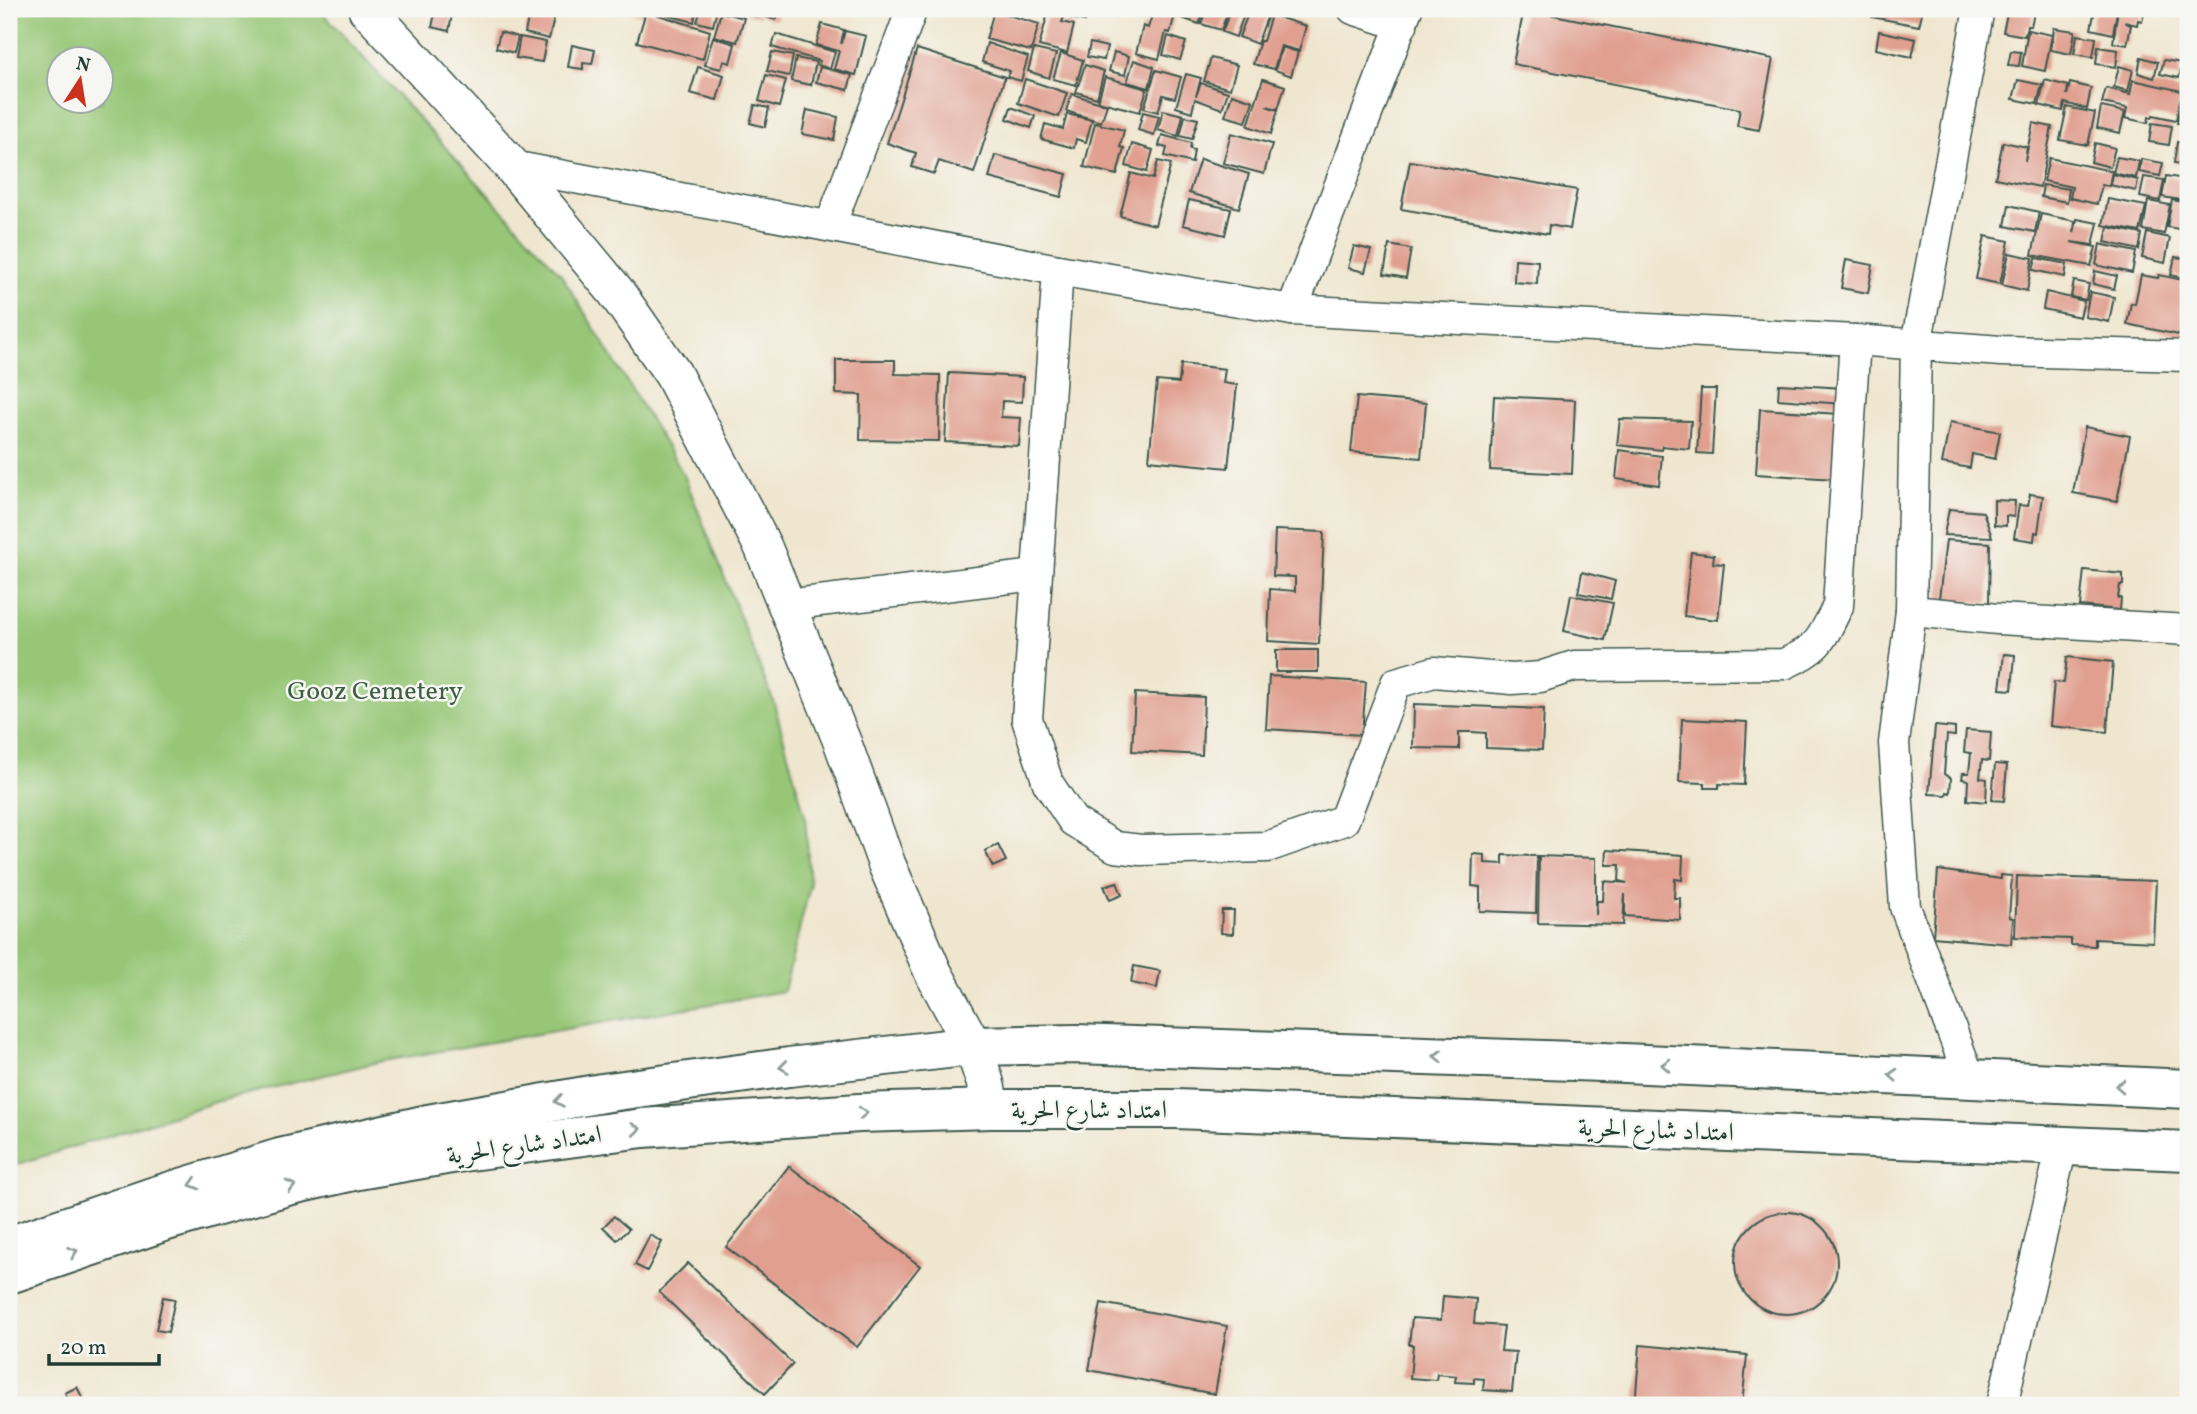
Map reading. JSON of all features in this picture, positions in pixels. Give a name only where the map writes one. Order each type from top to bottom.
[{"type":"main road","points":[[9,1246],[279,1158],[428,1124],[602,1093],[789,1067],[973,1046],[1076,1044],[1602,1062],[2188,1089]]},
{"type":"main road","name":"امتداد شارع الحرية","points":[[9,1274],[163,1222],[287,1186],[358,1170],[463,1152],[643,1128],[859,1113],[1176,1108],[2188,1151]]},
{"type":"street","points":[[367,9],[512,166],[615,292],[673,374],[763,547],[843,744],[887,866],[933,972],[973,1046],[985,1082],[990,1109]]},
{"type":"street","points":[[830,226],[912,9]]},
{"type":"street","points":[[1292,310],[1405,17],[1353,9]]},
{"type":"street","points":[[1970,1079],[1905,907],[1894,743],[1911,611],[1916,345],[1979,9]]},
{"type":"street","points":[[512,166],[1058,270],[1292,310],[1855,340],[2001,351],[2188,356]]},
{"type":"street","points":[[1058,270],[1027,719],[1048,783],[1073,821],[1115,847],[1141,850],[1267,847],[1344,820],[1396,683],[1434,672],[1512,679],[1540,677],[1574,666],[1784,664],[1808,653],[1821,642],[1838,606],[1855,340]]},
{"type":"street","points":[[786,605],[1035,575]]},
{"type":"street","points":[[1911,611],[2188,630]]},
{"type":"street","points":[[2002,1405],[2062,1146]]},
{"type":"green space","name":"Gooz Cemetery","points":[[9,9],[319,9],[561,274],[684,475],[774,703],[805,816],[810,886],[784,991],[378,1062],[219,1101],[9,1167]]},
{"type":"building","points":[[436,9],[453,9],[449,31],[432,27]]},
{"type":"building","points":[[512,9],[529,9],[528,14]]},
{"type":"building","points":[[543,9],[558,9],[556,15],[542,12]]},
{"type":"building","points":[[621,9],[643,9],[642,15]]},
{"type":"building","points":[[649,9],[671,9],[669,15]]},
{"type":"building","points":[[673,9],[697,9],[694,22],[671,16]]},
{"type":"building","points":[[701,9],[717,9],[713,26],[697,22]]},
{"type":"building","points":[[725,9],[761,9],[759,17],[746,14],[747,12]]},
{"type":"building","points":[[764,9],[780,9],[776,20],[762,16]]},
{"type":"building","points":[[1049,9],[1066,11],[1062,22],[1074,25],[1067,53],[1039,46]]},
{"type":"building","points":[[1073,9],[1089,9],[1085,21],[1070,18]]},
{"type":"building","points":[[1151,9],[1149,17],[1128,11]]},
{"type":"building","points":[[1154,9],[1176,11],[1170,33],[1166,32],[1159,59],[1136,53],[1143,26],[1148,28]]},
{"type":"building","points":[[1178,9],[1205,9],[1199,24],[1176,16]]},
{"type":"building","points":[[1207,9],[1229,9],[1221,30],[1201,24]]},
{"type":"building","points":[[1231,9],[1246,9],[1236,37],[1222,32]]},
{"type":"building","points":[[1250,9],[1268,15],[1257,44],[1239,37]]},
{"type":"building","points":[[1524,9],[1773,59],[1759,130],[1737,126],[1740,109],[1513,64]]},
{"type":"building","points":[[1874,9],[1923,9],[1919,26],[1872,17]]},
{"type":"building","points":[[2008,9],[2035,9],[2031,26],[2027,26],[2025,36],[2003,32]]},
{"type":"building","points":[[2095,9],[2117,12],[2113,34],[2091,29]]},
{"type":"building","points":[[2118,9],[2145,9],[2142,21],[2138,20],[2137,25],[2124,22],[2131,25],[2127,45],[2113,43]]},
{"type":"building","points":[[646,11],[710,31],[703,59],[637,42]]},
{"type":"building","points":[[994,11],[1039,24],[1031,51],[986,39]]},
{"type":"building","points":[[721,12],[744,18],[737,42],[714,36]]},
{"type":"building","points":[[529,13],[554,18],[549,39],[525,33]]},
{"type":"building","points":[[1271,15],[1306,26],[1299,51],[1281,46],[1274,69],[1253,64]]},
{"type":"building","points":[[822,24],[844,30],[841,44],[845,31],[866,36],[856,75],[834,69],[839,51],[816,45]]},
{"type":"building","points":[[2054,28],[2075,31],[2071,54],[2051,50]]},
{"type":"building","points":[[2028,30],[2052,35],[2045,71],[2022,66]]},
{"type":"building","points":[[1879,31],[1916,39],[1912,57],[1876,49]]},
{"type":"building","points":[[500,32],[518,37],[514,53],[496,48]]},
{"type":"building","points":[[776,34],[835,52],[830,69],[818,65],[820,61],[772,47]]},
{"type":"building","points":[[2077,35],[2096,38],[2093,57],[2074,54]]},
{"type":"building","points":[[1168,36],[1186,42],[1180,60],[1163,55]]},
{"type":"building","points":[[520,37],[546,42],[542,62],[516,58]]},
{"type":"building","points":[[713,37],[735,44],[730,63],[724,61],[721,69],[705,65]]},
{"type":"building","points":[[987,43],[1028,57],[1021,81],[1007,77],[1010,71],[982,62]]},
{"type":"building","points":[[1090,43],[1107,47],[1104,60],[1087,57]]},
{"type":"building","points":[[572,45],[595,50],[592,64],[583,63],[583,69],[568,67]]},
{"type":"building","points":[[1282,47],[1298,52],[1291,76],[1275,70]]},
{"type":"building","points":[[2098,47],[2118,50],[2116,67],[2096,64]]},
{"type":"building","points":[[917,49],[1005,77],[974,173],[939,161],[934,174],[912,167],[916,153],[887,143]]},
{"type":"building","points":[[1034,49],[1056,54],[1049,78],[1028,71]]},
{"type":"building","points":[[2011,51],[2021,52],[2019,66],[2008,65]]},
{"type":"building","points":[[772,52],[793,56],[789,76],[767,71]]},
{"type":"building","points":[[1114,52],[1129,56],[1125,75],[1109,71]]},
{"type":"building","points":[[1061,53],[1083,60],[1076,85],[1053,79]]},
{"type":"building","points":[[2141,57],[2158,62],[2154,78],[2138,73]]},
{"type":"building","points":[[796,58],[816,62],[811,85],[791,81]]},
{"type":"building","points":[[1211,58],[1237,65],[1230,89],[1204,81]]},
{"type":"building","points":[[1134,60],[1154,67],[1149,88],[1127,82]]},
{"type":"building","points":[[2164,60],[2182,63],[2179,78],[2160,74]]},
{"type":"building","points":[[2188,62],[2188,82],[2184,81]]},
{"type":"building","points":[[1085,65],[1104,71],[1097,98],[1076,92]]},
{"type":"building","points":[[2119,66],[2133,70],[2128,91],[2114,87]]},
{"type":"building","points":[[698,67],[724,75],[717,100],[690,93]]},
{"type":"building","points":[[820,67],[852,75],[848,90],[816,82]]},
{"type":"building","points":[[1156,70],[1181,77],[1175,98],[1163,95],[1158,112],[1144,108]]},
{"type":"building","points":[[1186,74],[1201,78],[1196,96],[1201,83],[1228,92],[1222,109],[1195,99],[1192,112],[1176,107]]},
{"type":"building","points":[[766,75],[786,80],[779,107],[759,101]]},
{"type":"building","points":[[1105,77],[1147,89],[1140,112],[1098,101]]},
{"type":"building","points":[[1025,79],[1067,93],[1059,117],[1018,103]]},
{"type":"building","points":[[1263,79],[1285,86],[1278,109],[1266,106],[1278,110],[1271,134],[1248,126]]},
{"type":"building","points":[[2018,80],[2042,85],[2037,104],[2013,99]]},
{"type":"building","points":[[2045,80],[2068,86],[2067,95],[2070,83],[2091,88],[2087,109],[2065,103],[2063,111],[2039,105]]},
{"type":"building","points":[[2133,80],[2182,91],[2176,120],[2153,115],[2152,118],[2149,117],[2148,123],[2125,118],[2127,108],[2102,103],[2106,88],[2130,94]]},
{"type":"building","points":[[2185,86],[2188,87],[2188,125],[2177,123]]},
{"type":"building","points":[[1072,94],[1107,105],[1101,122],[1066,111]]},
{"type":"building","points":[[1232,94],[1253,101],[1246,122],[1225,116]]},
{"type":"building","points":[[755,105],[769,108],[765,127],[750,123]]},
{"type":"building","points":[[1011,107],[1035,116],[1031,128],[1007,119]]},
{"type":"building","points":[[2067,107],[2095,113],[2088,145],[2060,140]]},
{"type":"building","points":[[2101,107],[2125,112],[2120,133],[2097,128]]},
{"type":"building","points":[[807,110],[838,117],[834,140],[802,134]]},
{"type":"building","points":[[1163,110],[1183,115],[1178,136],[1158,130]]},
{"type":"building","points":[[1143,112],[1159,116],[1154,135],[1138,130]]},
{"type":"building","points":[[1067,114],[1092,120],[1086,142],[1076,139],[1074,148],[1041,139],[1045,124],[1063,129]]},
{"type":"building","points":[[1185,116],[1198,119],[1192,139],[1180,136]]},
{"type":"building","points":[[1095,123],[1124,130],[1120,147],[1124,148],[1117,175],[1084,167]]},
{"type":"building","points":[[2033,123],[2052,127],[2040,187],[1995,178],[2003,142],[2027,147],[2025,161]]},
{"type":"building","points":[[2152,123],[2172,126],[2169,145],[2149,142]]},
{"type":"building","points":[[1231,133],[1272,144],[1264,174],[1223,163]]},
{"type":"building","points":[[1162,135],[1191,143],[1190,149],[1194,150],[1192,163],[1165,156],[1167,148],[1159,146]]},
{"type":"building","points":[[2177,142],[2188,144],[2188,165],[2174,163]]},
{"type":"building","points":[[2095,143],[2115,148],[2110,167],[2091,162]]},
{"type":"building","points":[[1132,144],[1153,150],[1147,172],[1126,166]]},
{"type":"building","points":[[995,155],[1067,174],[1061,197],[989,178]]},
{"type":"building","points":[[2117,157],[2139,161],[2136,178],[2113,173]]},
{"type":"building","points":[[2049,158],[2112,171],[2109,186],[2102,185],[2097,204],[2070,198],[2072,187],[2044,181]]},
{"type":"building","points":[[1200,159],[1249,174],[1239,208],[1189,193]]},
{"type":"building","points":[[2141,159],[2163,163],[2160,176],[2139,172]]},
{"type":"building","points":[[1158,161],[1171,164],[1155,225],[1120,216],[1131,173],[1153,179]]},
{"type":"building","points":[[1410,161],[1577,190],[1570,229],[1549,225],[1548,234],[1401,209]]},
{"type":"building","points":[[2112,174],[2138,180],[2136,191],[2110,185]]},
{"type":"building","points":[[2166,176],[2185,179],[2181,200],[2162,197]]},
{"type":"building","points":[[2144,177],[2164,180],[2160,201],[2140,197]]},
{"type":"building","points":[[2043,185],[2069,189],[2067,202],[2041,197]]},
{"type":"building","points":[[2108,199],[2146,206],[2140,232],[2103,225]]},
{"type":"building","points":[[1189,200],[1231,209],[1225,235],[1183,225]]},
{"type":"building","points":[[2172,200],[2188,203],[2188,245],[2183,244],[2185,230],[2167,227]]},
{"type":"building","points":[[2148,201],[2170,205],[2164,234],[2143,230]]},
{"type":"building","points":[[2009,205],[2039,212],[2035,232],[2005,226]]},
{"type":"building","points":[[2041,214],[2075,221],[2074,233],[2077,219],[2098,223],[2093,245],[2071,242],[2096,247],[2091,266],[2032,255]]},
{"type":"building","points":[[2108,227],[2142,234],[2139,250],[2105,242]]},
{"type":"building","points":[[2147,233],[2170,238],[2165,263],[2142,258]]},
{"type":"building","points":[[1985,236],[2009,241],[2000,284],[1976,279]]},
{"type":"building","points":[[2100,244],[2136,252],[2132,273],[2096,265]]},
{"type":"building","points":[[1389,245],[1411,249],[1406,278],[1384,274]]},
{"type":"building","points":[[1354,246],[1371,250],[1365,272],[1348,268]]},
{"type":"building","points":[[2009,253],[2033,258],[2027,291],[2002,285]]},
{"type":"building","points":[[2175,257],[2188,259],[2184,278],[2171,275]]},
{"type":"building","points":[[2036,258],[2067,264],[2065,277],[2033,270]]},
{"type":"building","points":[[1515,259],[1538,261],[1537,284],[1514,282]]},
{"type":"building","points":[[1846,260],[1873,265],[1868,293],[1841,288]]},
{"type":"building","points":[[2095,271],[2117,276],[2114,289],[2093,284]]},
{"type":"building","points":[[2141,275],[2158,278],[2159,275],[2188,281],[2188,337],[2127,324],[2131,303],[2135,304]]},
{"type":"building","points":[[2074,281],[2089,284],[2086,300],[2071,297]]},
{"type":"building","points":[[2046,292],[2084,301],[2080,317],[2043,309]]},
{"type":"building","points":[[2090,292],[2114,297],[2109,322],[2085,317]]},
{"type":"building","points":[[836,360],[895,360],[895,374],[940,375],[939,441],[860,440],[861,395],[836,394]]},
{"type":"building","points":[[1181,364],[1225,369],[1223,383],[1237,385],[1228,468],[1149,460],[1157,381],[1179,383]]},
{"type":"building","points":[[949,373],[1023,377],[1022,402],[1002,401],[1001,417],[1021,418],[1019,446],[945,442]]},
{"type":"building","points":[[1779,384],[1844,388],[1843,404],[1778,399]]},
{"type":"building","points":[[1701,389],[1716,389],[1712,454],[1697,453]]},
{"type":"building","points":[[1494,396],[1575,400],[1572,474],[1490,470]]},
{"type":"building","points":[[1357,397],[1426,403],[1421,458],[1351,452]]},
{"type":"building","points":[[1760,409],[1840,414],[1836,479],[1756,474]]},
{"type":"building","points":[[1620,419],[1691,421],[1689,449],[1662,446],[1661,450],[1617,445]]},
{"type":"building","points":[[1950,422],[2000,432],[1995,459],[1972,454],[1970,468],[1942,463]]},
{"type":"building","points":[[2085,427],[2130,436],[2117,501],[2073,493]]},
{"type":"building","points":[[1619,450],[1662,456],[1659,485],[1616,479]]},
{"type":"building","points":[[2030,494],[2043,496],[2038,533],[2035,532],[2034,541],[2014,538],[2019,505],[2028,506]]},
{"type":"building","points":[[1994,500],[2015,501],[2014,517],[2006,516],[2006,526],[1994,525]]},
{"type":"building","points":[[1949,509],[1983,512],[1992,537],[1944,535]]},
{"type":"building","points":[[1275,530],[1324,532],[1319,644],[1268,641],[1270,589],[1295,591],[1295,577],[1273,576]]},
{"type":"building","points":[[1946,540],[1990,543],[1989,603],[1939,599]]},
{"type":"building","points":[[1691,552],[1714,555],[1713,563],[1724,564],[1718,620],[1684,616]]},
{"type":"building","points":[[2084,570],[2123,574],[2123,585],[2120,585],[2118,598],[2121,598],[2120,610],[2080,606]]},
{"type":"building","points":[[1582,572],[1615,581],[1611,599],[1578,593]]},
{"type":"building","points":[[1571,595],[1613,603],[1605,640],[1564,631]]},
{"type":"building","points":[[1276,650],[1318,650],[1318,672],[1276,672]]},
{"type":"building","points":[[2004,654],[2015,655],[2012,690],[2000,689]]},
{"type":"building","points":[[2067,657],[2113,662],[2107,732],[2050,726],[2054,682],[2064,683]]},
{"type":"building","points":[[1269,676],[1366,682],[1362,735],[1266,729]]},
{"type":"building","points":[[1135,693],[1204,697],[1202,755],[1132,751]]},
{"type":"building","points":[[1414,704],[1544,709],[1542,750],[1486,748],[1486,733],[1472,732],[1459,732],[1459,749],[1413,748]]},
{"type":"building","points":[[1682,719],[1747,722],[1744,785],[1719,784],[1719,788],[1705,788],[1705,783],[1679,782]]},
{"type":"building","points":[[1935,726],[1955,728],[1955,736],[1947,735],[1944,774],[1951,778],[1950,793],[1947,792],[1946,795],[1929,794]]},
{"type":"building","points":[[1966,730],[1991,732],[1989,761],[1982,760],[1980,778],[1987,779],[1986,802],[1967,800],[1968,780],[1962,779],[1963,773],[1969,773],[1971,753],[1964,752]]},
{"type":"building","points":[[1995,764],[2007,765],[2004,801],[1992,800]]},
{"type":"building","points":[[998,845],[1006,861],[993,867],[985,851]]},
{"type":"building","points":[[1607,850],[1683,855],[1682,880],[1675,879],[1674,898],[1680,898],[1680,920],[1625,916],[1625,894],[1623,925],[1538,923],[1539,856],[1596,858],[1596,915],[1597,901],[1603,901],[1604,881],[1627,883],[1619,881],[1620,865],[1606,865]]},
{"type":"building","points":[[1473,854],[1485,855],[1485,863],[1503,864],[1503,855],[1537,856],[1536,913],[1480,911],[1480,887],[1472,886]]},
{"type":"building","points":[[1938,870],[2001,879],[2001,875],[2012,876],[2009,917],[2013,918],[2011,944],[1933,937]]},
{"type":"building","points":[[2017,876],[2156,881],[2153,942],[2095,939],[2095,946],[2071,945],[2071,939],[2015,937]]},
{"type":"building","points":[[1117,882],[1122,895],[1110,900],[1104,886]]},
{"type":"building","points":[[1222,910],[1234,910],[1233,934],[1221,933]]},
{"type":"building","points":[[1134,966],[1160,971],[1157,988],[1131,983]]},
{"type":"building","points":[[789,1166],[920,1266],[857,1347],[726,1247]]},
{"type":"building","points":[[1786,1212],[1806,1215],[1829,1234],[1834,1243],[1837,1263],[1834,1283],[1815,1306],[1806,1311],[1786,1314],[1766,1311],[1743,1292],[1738,1283],[1735,1263],[1738,1243],[1757,1220],[1766,1215]]},
{"type":"building","points":[[614,1216],[629,1229],[617,1240],[603,1227]]},
{"type":"building","points":[[650,1235],[662,1242],[647,1271],[635,1265]]},
{"type":"building","points":[[688,1263],[793,1364],[765,1394],[659,1292]]},
{"type":"building","points":[[1443,1296],[1476,1299],[1474,1324],[1504,1326],[1501,1351],[1516,1352],[1512,1392],[1483,1390],[1484,1379],[1474,1378],[1474,1383],[1455,1382],[1456,1376],[1437,1374],[1436,1380],[1410,1378],[1412,1318],[1441,1320]]},
{"type":"building","points":[[163,1297],[175,1299],[168,1332],[156,1330]]},
{"type":"building","points":[[1101,1303],[1227,1326],[1215,1394],[1089,1370]]},
{"type":"building","points":[[1640,1345],[1747,1355],[1742,1405],[1635,1405]]},
{"type":"building","points":[[77,1387],[86,1405],[71,1405],[65,1393]]}]
